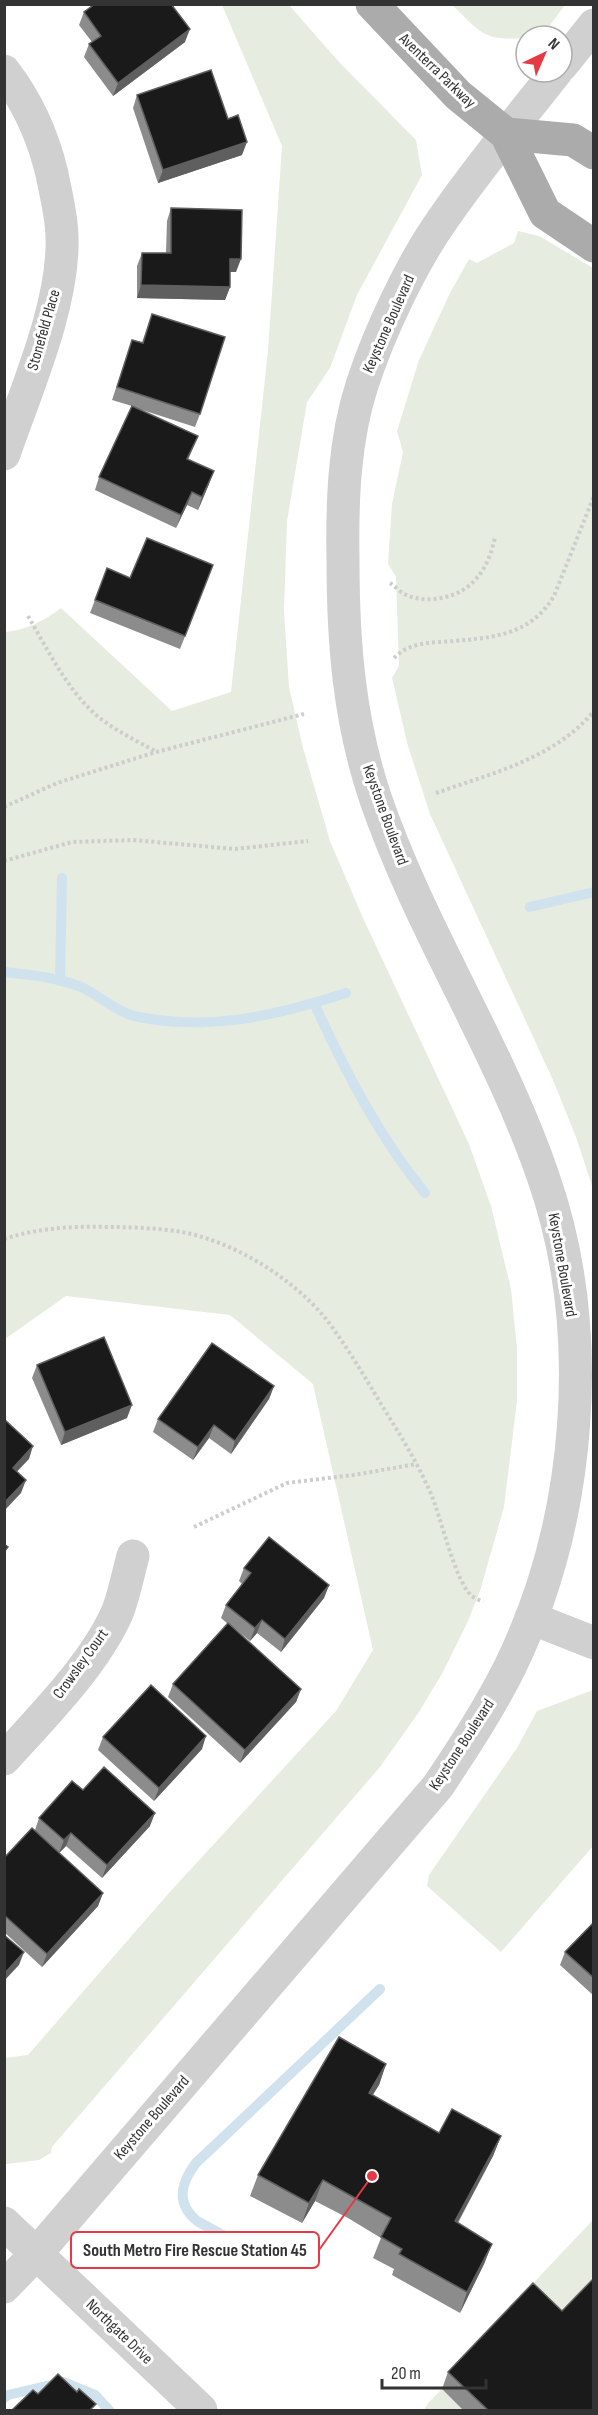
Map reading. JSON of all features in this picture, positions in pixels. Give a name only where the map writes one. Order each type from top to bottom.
[{"type":"main road","name":"Aventerra Parkway","points":[[372,4],[458,95],[507,134],[545,213],[594,246]]},
{"type":"main road","points":[[507,134],[573,140],[594,153]]},
{"type":"street","points":[[574,50],[594,25]]},
{"type":"street","name":"Stonefeld Place","points":[[4,71],[19,90],[37,124],[58,200],[62,238],[60,275],[52,312],[4,454]]},
{"type":"street","name":"Keystone Boulevard","points":[[4,2287],[36,2254],[438,1786],[491,1702],[531,1618],[547,1570],[564,1501],[575,1405],[572,1315],[559,1233],[531,1142],[431,929],[375,796],[355,719],[345,656],[343,619],[344,483],[350,435],[363,384],[391,316],[440,222],[547,84]]},
{"type":"street","name":"Crowsley Court","points":[[4,1759],[72,1683],[96,1648],[117,1613],[133,1556]]},
{"type":"street","points":[[531,1618],[594,1643]]},
{"type":"street","name":"Northgate Drive","points":[[4,2223],[201,2410]]},
{"type":"path","points":[[394,658],[403,649],[423,643],[499,636],[536,620],[554,596],[594,496]]},
{"type":"path","points":[[390,583],[407,596],[419,599],[449,596],[465,589],[478,578],[492,552],[495,537]]},
{"type":"path","points":[[28,616],[70,686],[95,714],[112,727],[156,752]]},
{"type":"path","points":[[436,793],[543,753],[563,740],[594,711]]},
{"type":"path","points":[[4,807],[57,783],[156,752],[304,714]]},
{"type":"path","points":[[4,861],[72,842],[133,840],[235,849],[308,841]]},
{"type":"path","points":[[4,1239],[27,1232],[60,1227],[123,1227],[177,1231],[202,1237],[240,1252],[284,1279],[326,1319],[368,1382],[417,1464],[432,1496],[459,1574],[470,1594],[483,1602]]},
{"type":"path","points":[[194,1527],[287,1483],[353,1476],[417,1464]]},
{"type":"shaded area","points":[[222,5],[289,5],[340,63],[416,140],[422,175],[357,295],[330,368],[307,402],[287,521],[284,611],[289,687],[303,748],[330,841],[363,918],[469,1144],[491,1206],[511,1289],[517,1349],[517,1401],[504,1507],[480,1591],[443,1672],[419,1712],[380,1767],[52,2147],[51,2153],[39,2160],[7,2164],[4,2163],[5,2058],[28,2055],[168,1894],[336,1711],[373,1650],[313,1384],[230,1315],[66,1296],[5,1339],[5,632],[34,624],[61,608],[172,711],[231,692],[268,351],[282,146]]},
{"type":"shaded area","points":[[452,5],[565,5],[551,24],[514,24],[514,39],[491,36],[477,29]]},
{"type":"shaded area","points":[[518,231],[539,236],[593,268],[593,1189],[576,1137],[553,1080],[430,814],[408,746],[392,678],[399,666],[396,577],[388,564],[392,504],[403,452],[397,431],[419,360],[450,293],[469,259],[477,263],[514,243]]},
{"type":"shaded area","points":[[593,1690],[593,1846],[501,1952],[427,1886],[429,1875],[517,1748],[537,1711]]},
{"type":"shaded area","points":[[593,2220],[593,2288],[556,2328],[521,2296]]},
{"type":"shaded area","points":[[442,2389],[463,2410],[424,2410]]},
{"type":"building","points":[[95,4],[171,4],[190,29],[118,83],[89,44],[101,36],[84,12]]},
{"type":"building","points":[[211,70],[228,119],[238,115],[247,142],[163,170],[137,95]]},
{"type":"building","points":[[171,208],[242,210],[241,259],[230,259],[230,287],[141,285],[142,253],[171,253]]},
{"type":"building","points":[[152,314],[225,337],[200,414],[117,387],[132,340],[143,343]]},
{"type":"building","points":[[132,406],[198,436],[187,459],[214,471],[202,497],[192,492],[181,515],[99,477]]},
{"type":"building","points":[[147,538],[213,565],[185,636],[95,600],[107,568],[130,578]]},
{"type":"building","points":[[104,1337],[132,1405],[65,1432],[37,1365]]},
{"type":"building","points":[[212,1343],[274,1386],[235,1441],[214,1425],[198,1447],[158,1419]]},
{"type":"building","points":[[4,1419],[33,1446],[13,1468],[26,1480],[4,1503]]},
{"type":"building","points":[[269,1537],[329,1585],[285,1639],[262,1620],[255,1628],[226,1605],[251,1573],[244,1568]]},
{"type":"building","points":[[228,1623],[301,1689],[245,1750],[173,1684]]},
{"type":"building","points":[[151,1685],[206,1736],[159,1788],[103,1737]]},
{"type":"building","points":[[104,1767],[155,1813],[107,1865],[71,1833],[64,1840],[39,1818],[72,1781],[83,1790]]},
{"type":"building","points":[[32,1828],[103,1893],[47,1954],[4,1915],[4,1858]]},
{"type":"building","points":[[594,1922],[594,1978],[565,1952]]},
{"type":"building","points":[[4,1935],[24,1952],[4,1974]]},
{"type":"building","points":[[339,2037],[386,2064],[369,2093],[439,2133],[452,2109],[501,2136],[455,2221],[492,2244],[467,2292],[399,2254],[402,2249],[381,2237],[391,2218],[323,2180],[309,2203],[258,2175]]},
{"type":"building","points":[[594,2278],[594,2410],[488,2410],[448,2372],[533,2283],[562,2311]]},
{"type":"building","points":[[58,2374],[77,2392],[79,2389],[96,2404],[92,2410],[12,2410],[33,2390],[38,2394]]},
{"type":"waterway","points":[[60,981],[62,878]]},
{"type":"waterway","points":[[530,907],[594,892]]},
{"type":"waterway","points":[[4,972],[43,977],[72,984],[88,990],[134,1016],[162,1021],[215,1022],[242,1019],[293,1009],[346,993]]},
{"type":"waterway","points":[[314,1003],[378,1126],[425,1193]]},
{"type":"waterway","points":[[272,2262],[197,2221],[185,2207],[184,2185],[196,2163],[380,1989]]},
{"type":"waterway","points":[[4,2398],[8,2395],[63,2382],[95,2395],[109,2410]]},
{"type":"place","name":"South Metro Fire Rescue Station 45","points":[[372,2176]]}]
